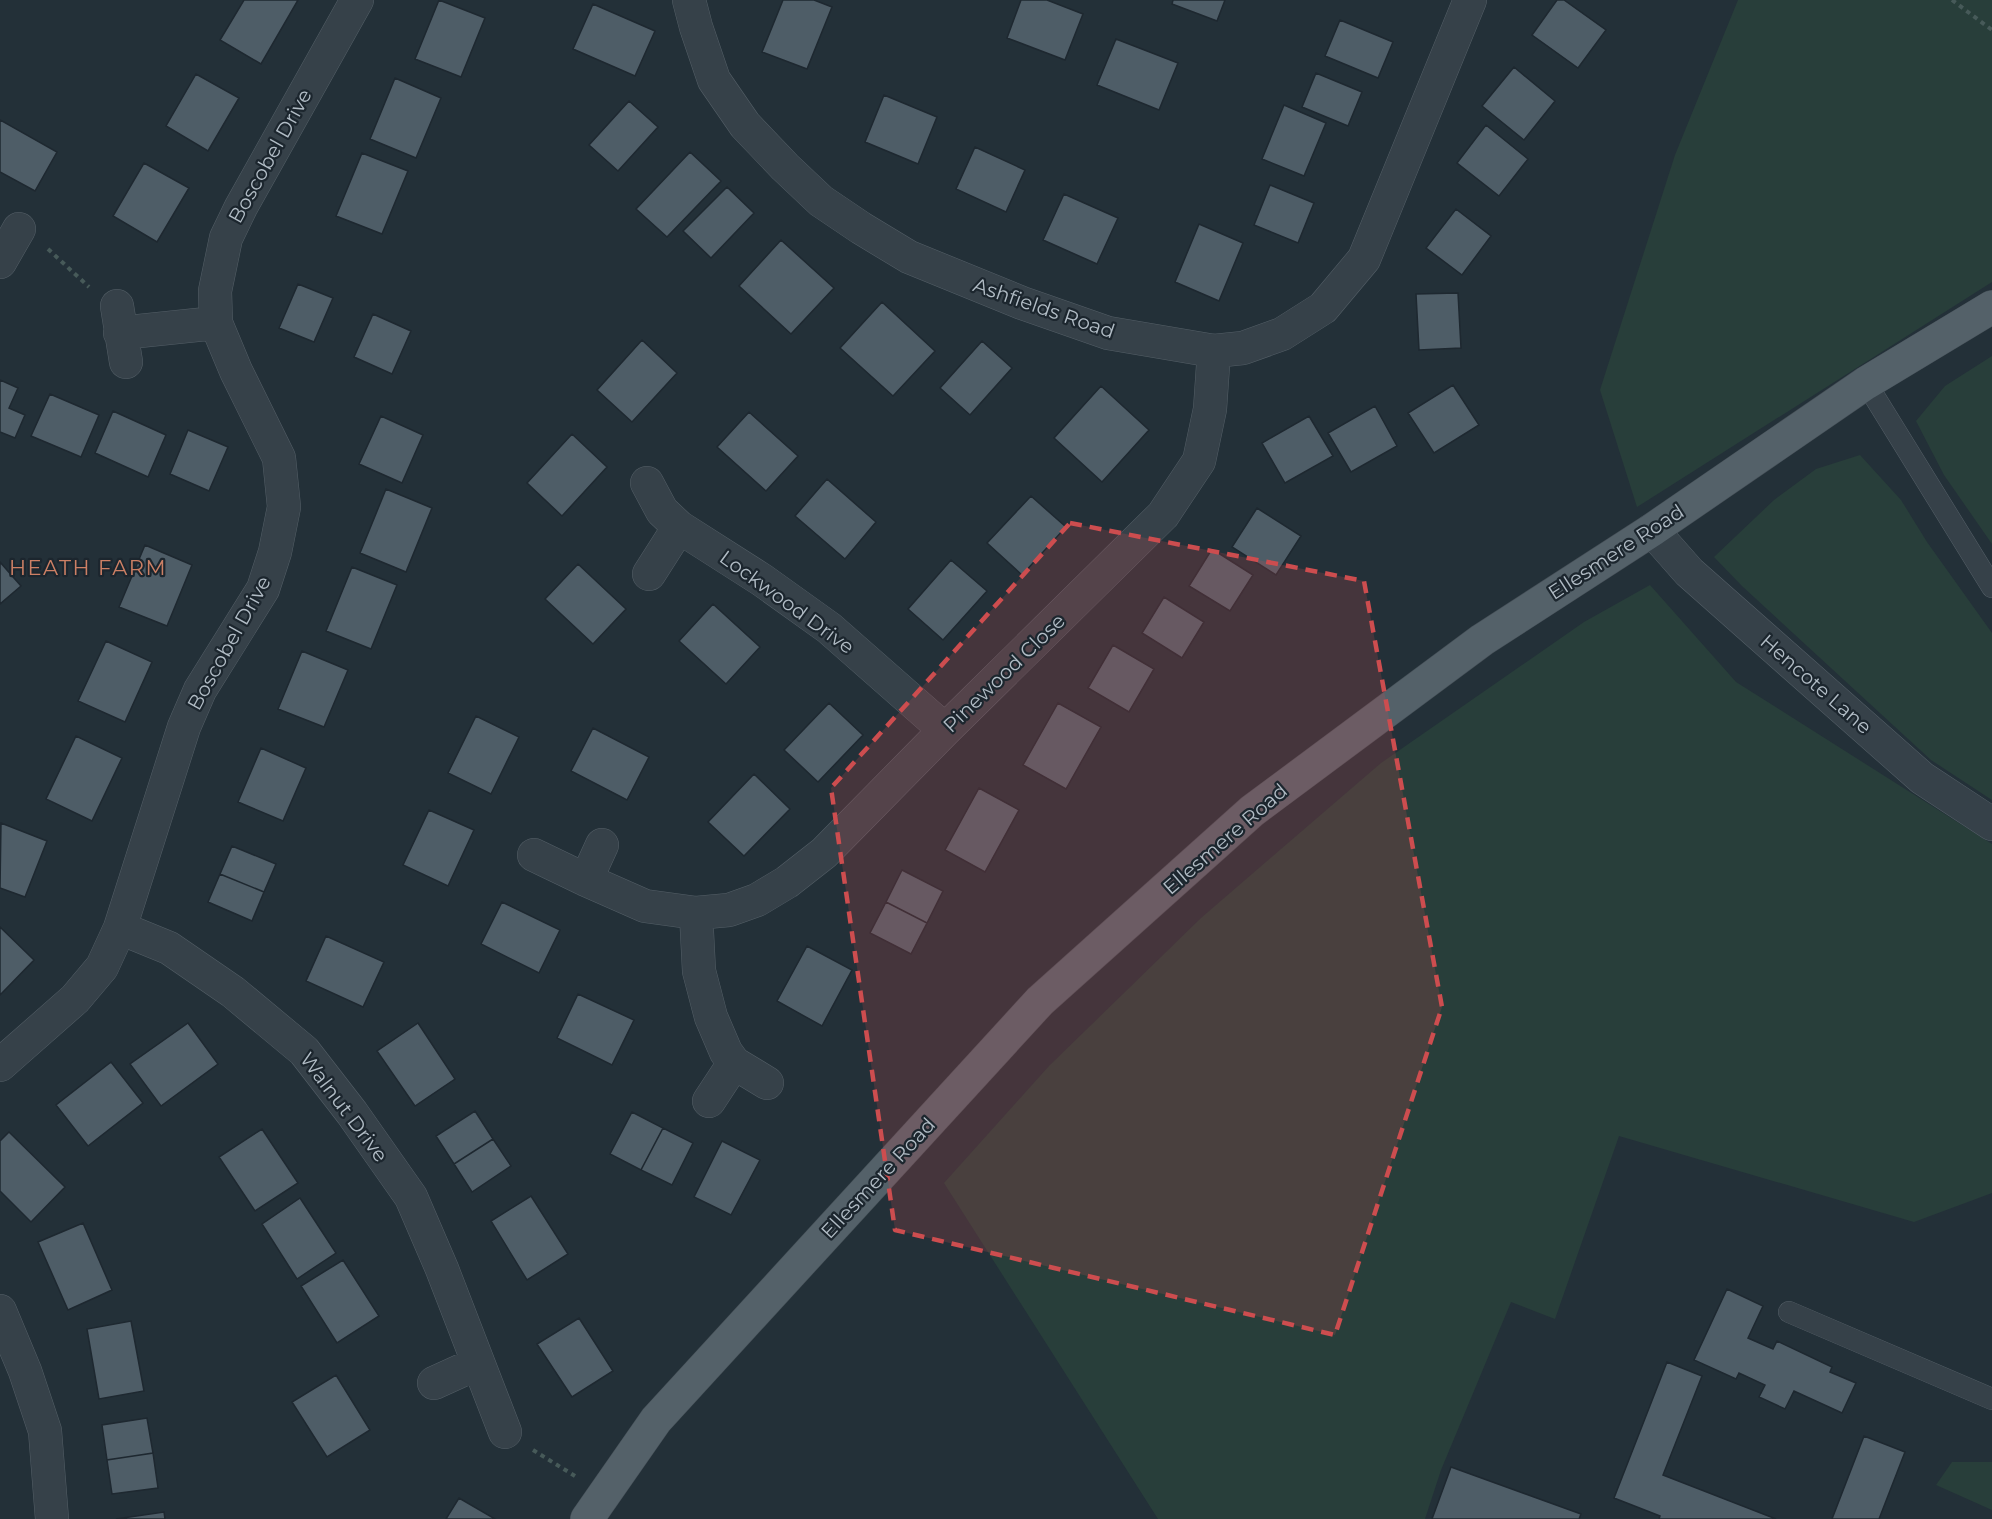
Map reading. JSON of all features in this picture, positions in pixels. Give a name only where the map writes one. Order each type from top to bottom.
[{"type":"main road","name":"Ellesmere Road","points":[[596,1507],[656,1420],[1040,1001],[1252,811],[1482,640],[1652,530],[1866,383],[1992,307]]},
{"type":"street","name":"Boscobel Drive","points":[[0,1065],[75,999],[102,967],[120,928],[184,727],[200,690],[263,589],[275,552],[284,507],[279,458],[236,371],[216,323],[215,291],[226,238],[241,207],[357,0]]},
{"type":"street","name":"Ashfields Road","points":[[689,0],[714,80],[745,125],[821,201],[861,228],[909,257],[1022,303],[1108,333],[1214,351],[1243,348],[1282,334],[1299,324],[1323,308],[1364,259],[1470,0]]},
{"type":"street","points":[[0,262],[19,229]]},
{"type":"street","points":[[121,333],[216,323]]},
{"type":"street","name":"Pinewood Close","points":[[534,855],[645,906],[696,913],[729,910],[757,900],[787,882],[824,853],[945,730],[1164,515],[1199,461],[1210,409],[1214,351]]},
{"type":"street","name":"Lockwood Drive","points":[[647,483],[662,511],[679,527],[762,580],[829,628],[945,730]]},
{"type":"street","points":[[649,574],[679,527]]},
{"type":"street","name":"Hencote Lane","points":[[1652,530],[1689,572],[1922,778],[1992,824]]},
{"type":"street","points":[[586,880],[602,845]]},
{"type":"street","points":[[696,913],[699,971],[711,1017],[722,1044],[734,1063],[767,1083]]},
{"type":"street","name":"Walnut Drive","points":[[120,928],[169,948],[232,992],[304,1051],[352,1113],[411,1197],[442,1269],[505,1432]]},
{"type":"street","points":[[709,1101],[734,1063]]},
{"type":"street","points":[[0,1311],[25,1371],[45,1431],[52,1519]]},
{"type":"street","points":[[434,1383],[478,1363]]},
{"type":"lane","points":[[1866,383],[1992,587]]},
{"type":"lane","points":[[1789,1312],[1992,1400]]},
{"type":"path","points":[[1952,0],[1992,30]]},
{"type":"path","points":[[19,229],[46,247],[91,290],[121,333]]},
{"type":"path","points":[[505,1432],[596,1507]]},
{"type":"highlighted area","points":[[1070,523],[1364,581],[1442,1007],[1335,1335],[895,1230],[831,788]]},
{"type":"green space","points":[[1738,0],[1992,0],[1992,282],[1637,507],[1600,390],[1675,155]]},
{"type":"green space","points":[[1992,356],[1992,544],[1944,475],[1916,421],[1945,386]]},
{"type":"green space","points":[[1860,455],[1901,500],[1927,542],[1992,633],[1992,800],[1931,760],[1742,586],[1714,557],[1774,500],[1816,469]]},
{"type":"green space","points":[[1650,585],[1736,682],[1992,844],[1992,1193],[1914,1222],[1619,1136],[1555,1319],[1511,1302],[1441,1470],[1425,1519],[1158,1519],[944,1183],[1049,1066],[1201,918],[1381,763],[1584,622]]},
{"type":"green space","points":[[1952,1462],[1992,1462],[1992,1510],[1936,1485]]},
{"type":"building","points":[[244,0],[298,0],[261,64],[220,40]]},
{"type":"building","points":[[439,0],[485,18],[461,77],[415,59]]},
{"type":"building","points":[[783,0],[814,0],[832,7],[807,69],[762,52]]},
{"type":"building","points":[[1021,0],[1047,0],[1083,14],[1065,60],[1007,38]]},
{"type":"building","points":[[1173,0],[1225,0],[1217,21],[1172,4]]},
{"type":"building","points":[[1557,0],[1564,0],[1606,30],[1578,68],[1532,35]]},
{"type":"building","points":[[593,4],[655,31],[635,76],[573,49]]},
{"type":"building","points":[[1340,20],[1393,42],[1378,78],[1325,56]]},
{"type":"building","points":[[1116,39],[1178,63],[1159,110],[1097,85]]},
{"type":"building","points":[[1514,67],[1555,101],[1524,140],[1482,106]]},
{"type":"building","points":[[1316,73],[1362,92],[1348,126],[1302,107]]},
{"type":"building","points":[[196,74],[239,98],[208,151],[166,126]]},
{"type":"building","points":[[395,78],[441,98],[416,158],[370,139]]},
{"type":"building","points":[[884,95],[937,117],[918,164],[865,142]]},
{"type":"building","points":[[629,101],[658,127],[618,171],[589,145]]},
{"type":"building","points":[[1284,105],[1326,123],[1304,176],[1262,159]]},
{"type":"building","points":[[0,120],[57,152],[35,191],[0,172]]},
{"type":"building","points":[[1486,125],[1528,159],[1499,196],[1457,163]]},
{"type":"building","points":[[975,147],[1025,170],[1006,212],[956,189]]},
{"type":"building","points":[[690,152],[721,181],[667,237],[636,209]]},
{"type":"building","points":[[362,153],[408,171],[382,234],[336,216]]},
{"type":"building","points":[[144,163],[189,188],[157,242],[113,216]]},
{"type":"building","points":[[1270,185],[1314,203],[1298,243],[1254,225]]},
{"type":"building","points":[[727,187],[754,213],[711,258],[683,231]]},
{"type":"building","points":[[1064,194],[1118,218],[1097,264],[1043,240]]},
{"type":"building","points":[[1456,209],[1491,236],[1462,275],[1426,248]]},
{"type":"building","points":[[1199,224],[1243,243],[1219,301],[1175,282]]},
{"type":"building","points":[[781,240],[834,288],[791,334],[739,286]]},
{"type":"building","points":[[298,284],[333,298],[314,342],[279,328]]},
{"type":"building","points":[[1458,293],[1461,348],[1419,350],[1416,294]]},
{"type":"building","points":[[882,302],[935,351],[893,396],[840,348]]},
{"type":"building","points":[[373,314],[411,331],[392,374],[354,357]]},
{"type":"building","points":[[642,340],[677,373],[632,422],[597,390]]},
{"type":"building","points":[[982,341],[1012,368],[970,415],[940,388]]},
{"type":"building","points":[[0,380],[18,388],[9,408],[25,415],[15,438],[0,432]]},
{"type":"building","points":[[1453,385],[1479,425],[1434,453],[1408,413]]},
{"type":"building","points":[[1101,386],[1149,430],[1102,482],[1054,438]]},
{"type":"building","points":[[50,394],[99,415],[81,457],[31,436]]},
{"type":"building","points":[[1375,406],[1397,446],[1351,472],[1328,433]]},
{"type":"building","points":[[113,411],[166,435],[148,477],[95,453]]},
{"type":"building","points":[[749,412],[798,456],[766,491],[717,447]]},
{"type":"building","points":[[381,416],[423,435],[402,483],[359,464]]},
{"type":"building","points":[[1309,416],[1333,456],[1285,483],[1262,443]]},
{"type":"building","points":[[188,430],[228,447],[209,491],[170,474]]},
{"type":"building","points":[[572,434],[607,467],[562,516],[527,483]]},
{"type":"building","points":[[827,479],[876,522],[845,559],[795,516]]},
{"type":"building","points":[[386,489],[432,508],[406,572],[360,553]]},
{"type":"building","points":[[1031,496],[1066,527],[1022,575],[987,543]]},
{"type":"building","points":[[1257,508],[1301,536],[1276,575],[1232,547]]},
{"type":"building","points":[[145,545],[192,565],[167,626],[119,607]]},
{"type":"building","points":[[1212,549],[1253,575],[1230,611],[1189,586]]},
{"type":"building","points":[[951,560],[987,591],[943,640],[908,609]]},
{"type":"building","points":[[0,562],[21,586],[0,604]]},
{"type":"building","points":[[578,564],[626,609],[593,644],[545,599]]},
{"type":"building","points":[[352,567],[397,585],[371,649],[326,631]]},
{"type":"building","points":[[1164,597],[1204,622],[1182,658],[1142,633]]},
{"type":"building","points":[[713,604],[760,647],[726,684],[679,641]]},
{"type":"building","points":[[106,641],[152,662],[125,722],[78,701]]},
{"type":"building","points":[[1113,645],[1154,669],[1129,712],[1088,688]]},
{"type":"building","points":[[302,651],[348,670],[324,727],[278,709]]},
{"type":"building","points":[[829,703],[863,735],[818,782],[784,750]]},
{"type":"building","points":[[1058,703],[1101,727],[1066,789],[1023,765]]},
{"type":"building","points":[[476,716],[519,737],[491,794],[448,773]]},
{"type":"building","points":[[593,728],[649,757],[627,800],[571,771]]},
{"type":"building","points":[[76,736],[122,758],[92,821],[46,799]]},
{"type":"building","points":[[261,748],[306,768],[283,821],[238,802]]},
{"type":"building","points":[[754,774],[790,809],[744,856],[708,822]]},
{"type":"building","points":[[979,788],[1019,810],[985,872],[945,850]]},
{"type":"building","points":[[429,810],[474,830],[448,886],[403,865]]},
{"type":"building","points":[[1,823],[47,841],[25,897],[0,888]]},
{"type":"building","points":[[232,846],[276,864],[264,892],[220,874]]},
{"type":"building","points":[[902,870],[943,891],[927,923],[886,902]]},
{"type":"building","points":[[220,874],[264,892],[252,921],[208,902]]},
{"type":"building","points":[[502,902],[560,930],[539,973],[481,944]]},
{"type":"building","points":[[886,902],[927,923],[911,954],[870,933]]},
{"type":"building","points":[[0,927],[34,960],[0,995]]},
{"type":"building","points":[[326,936],[384,962],[363,1007],[306,981]]},
{"type":"building","points":[[807,946],[852,970],[822,1026],[777,1001]]},
{"type":"building","points":[[578,994],[634,1020],[612,1065],[557,1038]]},
{"type":"building","points":[[188,1023],[218,1064],[161,1106],[130,1064]]},
{"type":"building","points":[[418,1023],[455,1079],[415,1106],[377,1051]]},
{"type":"building","points":[[111,1062],[143,1103],[88,1146],[56,1105]]},
{"type":"building","points":[[475,1111],[493,1139],[454,1164],[436,1136]]},
{"type":"building","points":[[632,1112],[663,1128],[641,1170],[610,1154]]},
{"type":"building","points":[[663,1128],[693,1143],[672,1185],[641,1170]]},
{"type":"building","points":[[262,1129],[298,1183],[255,1211],[219,1157]]},
{"type":"building","points":[[9,1132],[65,1187],[31,1222],[0,1191],[0,1141]]},
{"type":"building","points":[[493,1139],[511,1166],[472,1192],[454,1164]]},
{"type":"building","points":[[722,1141],[760,1160],[731,1215],[694,1197]]},
{"type":"building","points":[[531,1196],[568,1254],[527,1280],[491,1221]]},
{"type":"building","points":[[300,1198],[336,1253],[297,1279],[262,1224]]},
{"type":"building","points":[[83,1223],[112,1290],[68,1310],[38,1242]]},
{"type":"building","points":[[343,1260],[379,1316],[337,1343],[301,1286]]},
{"type":"building","points":[[1727,1289],[1763,1306],[1748,1338],[1773,1349],[1777,1341],[1832,1367],[1830,1372],[1856,1383],[1842,1413],[1794,1391],[1785,1409],[1759,1397],[1765,1385],[1739,1373],[1736,1379],[1694,1360]]},
{"type":"building","points":[[579,1318],[613,1371],[572,1397],[537,1344]]},
{"type":"building","points":[[131,1321],[144,1391],[99,1399],[87,1329]]},
{"type":"building","points":[[1667,1362],[1702,1376],[1663,1475],[1776,1519],[1659,1519],[1660,1516],[1614,1498]]},
{"type":"building","points":[[336,1375],[370,1430],[327,1457],[292,1402]]},
{"type":"building","points":[[147,1418],[153,1453],[107,1460],[102,1425]]},
{"type":"building","points":[[1864,1436],[1905,1452],[1879,1519],[1832,1519]]},
{"type":"building","points":[[153,1453],[158,1488],[112,1494],[107,1460]]},
{"type":"building","points":[[1451,1467],[1581,1514],[1579,1519],[1432,1519]]},
{"type":"building","points":[[459,1498],[495,1519],[446,1519]]},
{"type":"building","points":[[164,1512],[165,1519],[116,1519]]},
{"type":"district","name":"HEATH FARM","points":[[88,568]]}]
